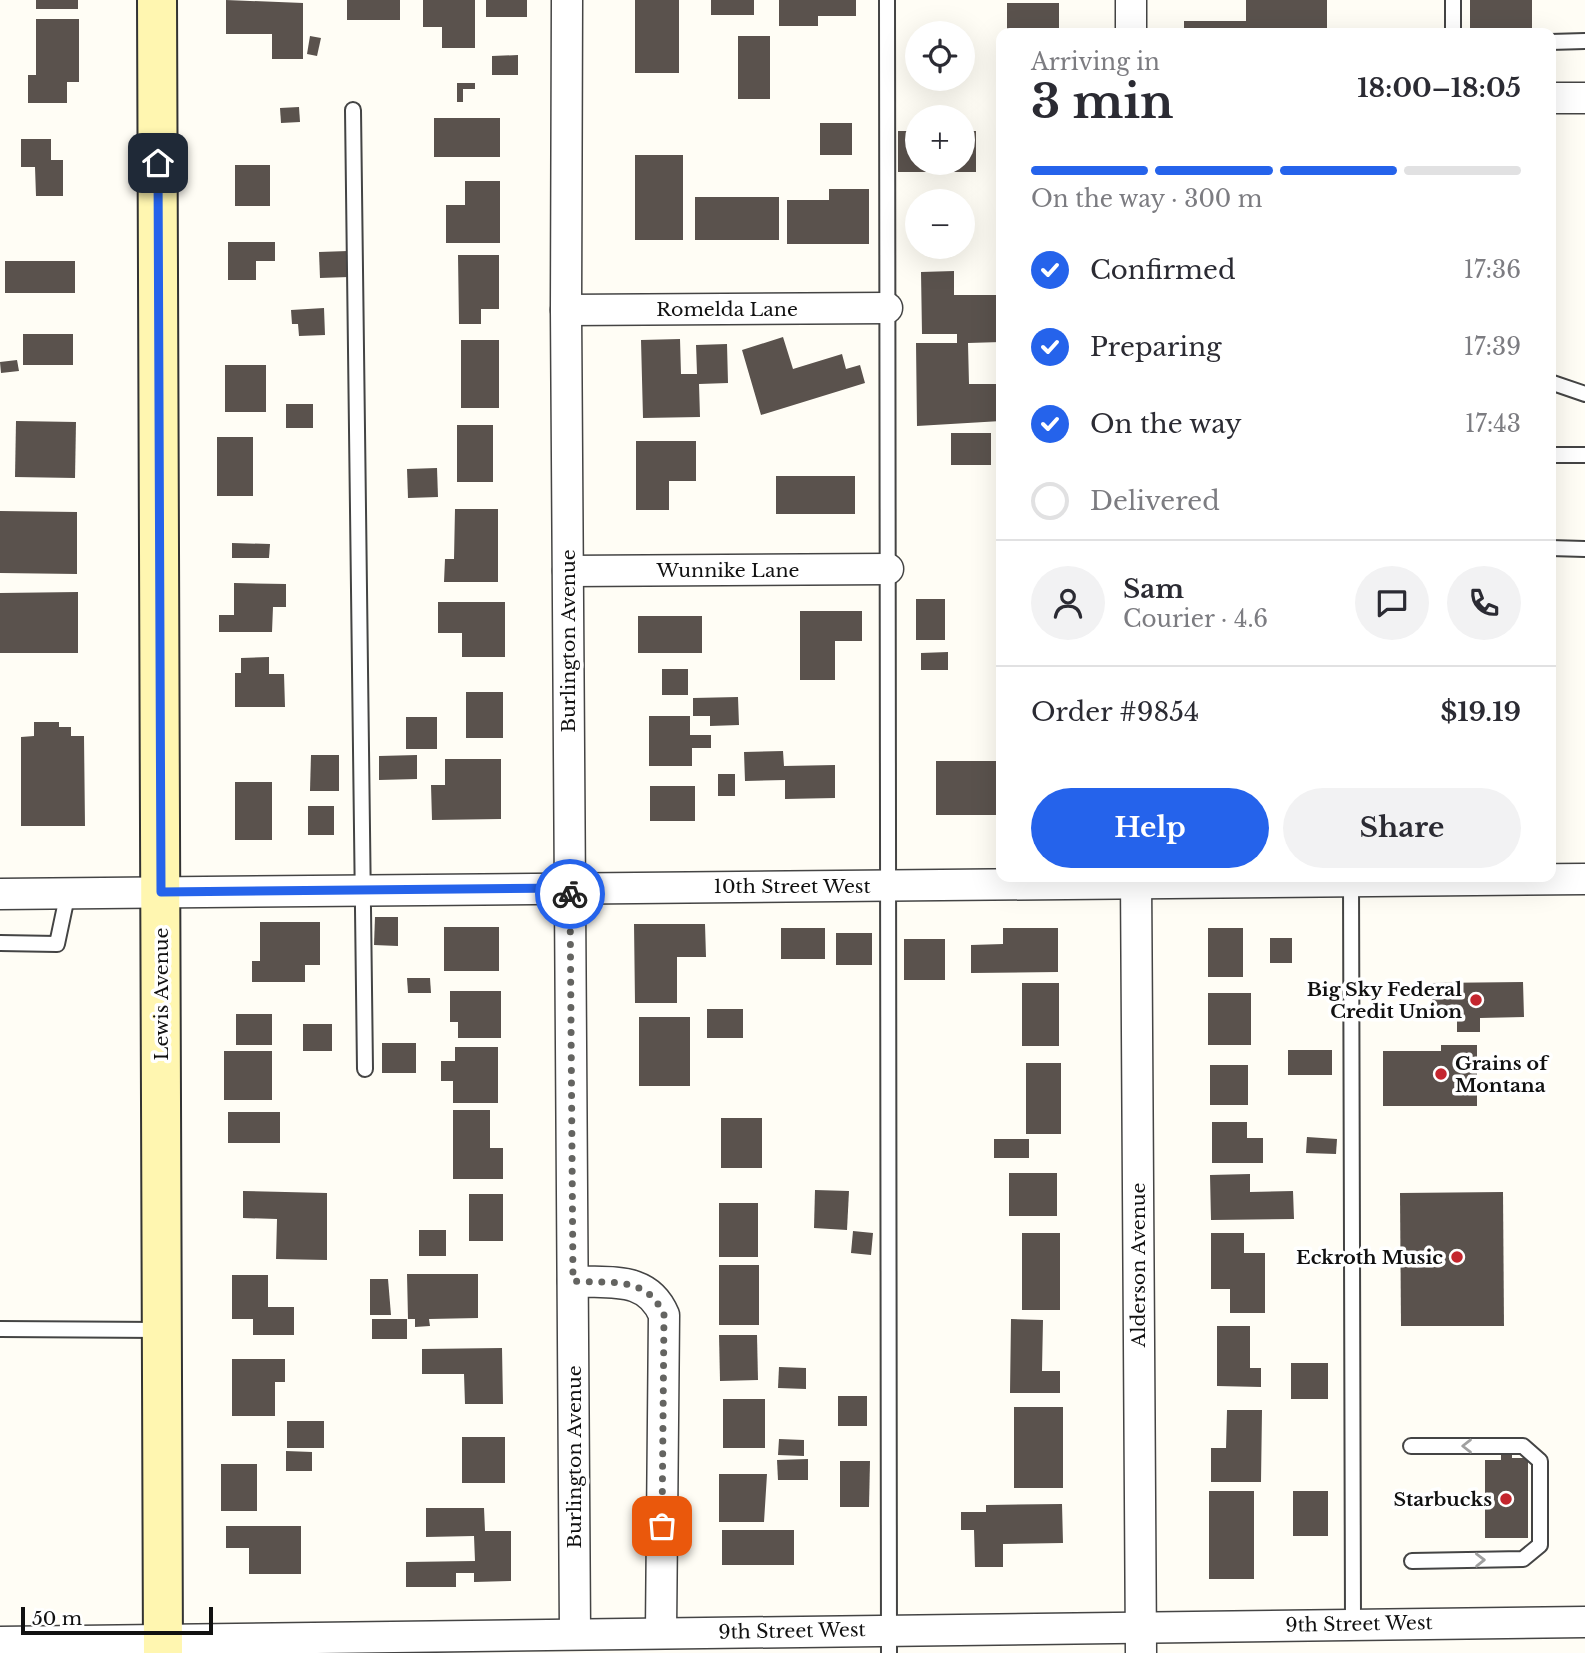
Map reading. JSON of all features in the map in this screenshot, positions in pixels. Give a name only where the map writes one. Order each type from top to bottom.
[{"type":"street","name":"Lewis Avenue","points":[[158,0],[163,1646]]},
{"type":"street","name":"Burlington Avenue","points":[[567,0],[566,310],[575,1632]]},
{"type":"street","points":[[1131,0],[1131,28]]},
{"type":"street","points":[[1556,98],[1585,97]]},
{"type":"street","name":"Romelda Lane","points":[[566,310],[887,308]]},
{"type":"street","name":"Wunnike Lane","points":[[568,570],[888,569]]},
{"type":"street","name":"10th Street West","points":[[1556,879],[1585,879]]},
{"type":"street","name":"10th Street West","points":[[0,894],[888,886],[1053,882]]},
{"type":"street","name":"Alderson Avenue","points":[[1136,882],[1141,1640]]},
{"type":"street","points":[[573,1281],[638,1286],[656,1297],[664,1315],[660,1632]]},
{"type":"street","name":"9th Street West","points":[[0,1642],[163,1646],[575,1632],[660,1632],[719,1643],[1141,1640],[1353,1625],[1585,1622]]},
{"type":"lane","points":[[887,0],[889,1642]]},
{"type":"lane","points":[[1453,0],[1453,28]]},
{"type":"lane","points":[[1556,42],[1585,41]]},
{"type":"lane","points":[[353,110],[365,1069]]},
{"type":"lane","points":[[1556,384],[1585,394]]},
{"type":"lane","points":[[1556,455],[1585,454]]},
{"type":"lane","points":[[1556,548],[1585,549]]},
{"type":"lane","points":[[1351,882],[1353,1625]]},
{"type":"lane","points":[[0,943],[57,944],[68,892]]},
{"type":"lane","points":[[0,1329],[162,1330]]},
{"type":"lane","points":[[1411,1446],[1523,1446],[1539,1461],[1539,1545],[1523,1559],[1412,1561]]},
{"type":"building","points":[[36,0],[78,0],[78,9],[36,9]]},
{"type":"building","points":[[226,0],[303,3],[303,59],[272,59],[272,34],[226,34]]},
{"type":"building","points":[[347,0],[400,0],[400,20],[347,20]]},
{"type":"building","points":[[423,0],[475,0],[475,48],[442,48],[442,27],[423,27]]},
{"type":"building","points":[[486,0],[527,0],[527,17],[486,17]]},
{"type":"building","points":[[635,0],[679,0],[679,73],[635,73]]},
{"type":"building","points":[[711,0],[754,0],[754,15],[711,15]]},
{"type":"building","points":[[779,0],[856,0],[856,16],[818,16],[818,26],[779,26]]},
{"type":"building","points":[[1246,0],[1327,0],[1327,28],[1184,28],[1184,21],[1246,21]]},
{"type":"building","points":[[1470,0],[1532,0],[1532,28],[1470,28]]},
{"type":"building","points":[[1007,3],[1059,3],[1059,28],[1007,28]]},
{"type":"building","points":[[36,19],[79,19],[79,82],[67,82],[67,103],[28,103],[28,75],[36,75]]},
{"type":"building","points":[[310,36],[321,38],[317,56],[307,54]]},
{"type":"building","points":[[738,36],[770,36],[770,99],[738,99]]},
{"type":"building","points":[[518,55],[518,75],[492,75],[492,56]]},
{"type":"building","points":[[457,83],[475,83],[475,89],[463,89],[463,102],[457,102]]},
{"type":"building","points":[[299,107],[300,122],[281,123],[280,108]]},
{"type":"building","points":[[434,118],[500,118],[500,157],[434,157]]},
{"type":"building","points":[[820,123],[852,123],[852,155],[820,155]]},
{"type":"building","points":[[898,131],[905,131],[905,172],[898,172]]},
{"type":"building","points":[[975,131],[976,131],[975,172]]},
{"type":"building","points":[[21,139],[51,139],[51,160],[63,160],[63,196],[36,196],[35,167],[21,167]]},
{"type":"building","points":[[635,155],[683,155],[683,240],[635,240]]},
{"type":"building","points":[[235,165],[270,165],[270,206],[235,206]]},
{"type":"building","points":[[465,181],[500,181],[500,243],[446,243],[446,205],[465,205]]},
{"type":"building","points":[[829,189],[869,189],[869,244],[787,244],[787,200],[829,200]]},
{"type":"building","points":[[695,197],[779,197],[779,240],[695,240]]},
{"type":"building","points":[[228,242],[275,242],[275,261],[256,261],[256,280],[228,280]]},
{"type":"building","points":[[348,251],[349,277],[320,278],[319,252]]},
{"type":"building","points":[[458,255],[499,255],[499,309],[481,309],[481,324],[459,324]]},
{"type":"building","points":[[5,261],[75,261],[75,293],[5,293]]},
{"type":"building","points":[[954,271],[954,295],[996,295],[996,342],[968,343],[969,384],[996,384],[996,421],[917,426],[916,343],[957,343],[957,334],[922,334],[921,272]]},
{"type":"building","points":[[324,308],[325,335],[299,336],[298,324],[292,324],[291,310]]},
{"type":"building","points":[[23,334],[73,334],[73,365],[23,365]]},
{"type":"building","points":[[783,337],[793,369],[842,354],[846,369],[860,365],[865,383],[761,415],[742,350]]},
{"type":"building","points":[[680,339],[681,374],[697,374],[696,345],[727,344],[728,383],[699,384],[700,417],[643,418],[641,340]]},
{"type":"building","points":[[461,340],[499,340],[499,408],[461,408]]},
{"type":"building","points":[[17,360],[19,371],[1,373],[0,362]]},
{"type":"building","points":[[225,365],[266,365],[266,412],[225,412]]},
{"type":"building","points":[[286,404],[313,404],[313,428],[286,428]]},
{"type":"building","points":[[16,421],[76,422],[75,478],[15,477]]},
{"type":"building","points":[[457,425],[493,425],[493,482],[457,482]]},
{"type":"building","points":[[951,433],[991,433],[991,465],[951,465]]},
{"type":"building","points":[[217,437],[253,437],[253,496],[217,496]]},
{"type":"building","points":[[636,441],[696,441],[696,481],[669,481],[669,510],[636,510]]},
{"type":"building","points":[[437,468],[438,497],[408,498],[407,469]]},
{"type":"building","points":[[776,476],[855,476],[855,514],[776,514]]},
{"type":"building","points":[[455,509],[498,509],[498,582],[444,582],[445,559],[454,559]]},
{"type":"building","points":[[0,511],[77,512],[77,574],[0,573]]},
{"type":"building","points":[[232,543],[270,544],[269,558],[232,558]]},
{"type":"building","points":[[234,583],[286,584],[286,607],[273,607],[272,632],[219,632],[219,615],[234,615]]},
{"type":"building","points":[[78,592],[78,653],[0,653],[0,593]]},
{"type":"building","points":[[916,599],[945,599],[945,640],[916,640]]},
{"type":"building","points":[[438,602],[505,602],[505,657],[462,657],[462,633],[438,633]]},
{"type":"building","points":[[800,611],[862,611],[862,641],[835,641],[835,680],[800,680]]},
{"type":"building","points":[[638,616],[702,616],[702,653],[638,653]]},
{"type":"building","points":[[948,652],[948,670],[921,670],[921,653]]},
{"type":"building","points":[[269,657],[269,674],[284,674],[285,707],[235,707],[235,673],[241,673],[241,658]]},
{"type":"building","points":[[662,669],[688,669],[688,695],[662,695]]},
{"type":"building","points":[[466,692],[503,692],[503,738],[466,738]]},
{"type":"building","points":[[738,697],[739,725],[710,726],[710,716],[693,716],[693,698]]},
{"type":"building","points":[[649,716],[690,716],[690,735],[711,735],[711,748],[692,748],[692,766],[649,766]]},
{"type":"building","points":[[406,717],[437,717],[437,749],[406,749]]},
{"type":"building","points":[[34,722],[59,722],[59,727],[71,727],[71,736],[84,736],[85,826],[21,826],[21,737],[34,736]]},
{"type":"building","points":[[783,751],[784,766],[835,765],[835,798],[785,799],[785,780],[745,781],[744,752]]},
{"type":"building","points":[[311,755],[339,755],[339,791],[310,791]]},
{"type":"building","points":[[417,755],[417,779],[379,780],[379,756]]},
{"type":"building","points":[[445,759],[501,759],[501,819],[432,820],[431,785],[445,785]]},
{"type":"building","points":[[936,761],[996,761],[996,815],[936,815]]},
{"type":"building","points":[[718,774],[735,774],[735,796],[718,796]]},
{"type":"building","points":[[235,782],[272,782],[272,840],[235,840]]},
{"type":"building","points":[[650,786],[695,786],[695,821],[650,821]]},
{"type":"building","points":[[308,806],[334,806],[334,835],[308,835]]},
{"type":"building","points":[[375,917],[398,917],[398,946],[374,945]]},
{"type":"building","points":[[260,922],[320,922],[320,965],[305,965],[305,982],[252,982],[252,961],[260,961]]},
{"type":"building","points":[[634,924],[705,924],[706,957],[677,957],[677,1003],[635,1003]]},
{"type":"building","points":[[444,927],[499,927],[499,971],[444,971]]},
{"type":"building","points":[[781,928],[825,928],[825,959],[781,959]]},
{"type":"building","points":[[1003,928],[1058,928],[1058,972],[971,973],[971,945],[1003,944]]},
{"type":"building","points":[[1208,928],[1243,928],[1243,977],[1208,977]]},
{"type":"building","points":[[836,933],[872,933],[872,965],[836,965]]},
{"type":"building","points":[[1270,938],[1292,938],[1292,963],[1270,963]]},
{"type":"building","points":[[904,939],[945,939],[945,980],[904,980]]},
{"type":"building","points":[[407,978],[430,978],[431,993],[408,993]]},
{"type":"building","points":[[1523,982],[1524,1017],[1480,1018],[1480,1032],[1457,1032],[1457,1016],[1432,1017],[1432,983]]},
{"type":"building","points":[[1022,983],[1059,983],[1059,1046],[1022,1046]]},
{"type":"building","points":[[450,991],[501,991],[501,1038],[458,1038],[458,1022],[450,1022]]},
{"type":"building","points":[[1208,993],[1251,993],[1251,1045],[1208,1045]]},
{"type":"building","points":[[707,1009],[743,1009],[743,1038],[707,1038]]},
{"type":"building","points":[[236,1014],[272,1014],[272,1045],[236,1045]]},
{"type":"building","points":[[639,1017],[690,1017],[690,1086],[639,1086]]},
{"type":"building","points":[[303,1024],[332,1024],[332,1051],[303,1051]]},
{"type":"building","points":[[382,1043],[416,1043],[416,1073],[382,1073]]},
{"type":"building","points":[[1441,1045],[1477,1045],[1477,1106],[1383,1106],[1383,1051],[1441,1051]]},
{"type":"building","points":[[455,1047],[498,1047],[498,1103],[453,1103],[453,1081],[441,1081],[441,1061],[455,1061]]},
{"type":"building","points":[[1288,1050],[1332,1050],[1332,1075],[1288,1075]]},
{"type":"building","points":[[224,1051],[272,1051],[272,1100],[224,1100]]},
{"type":"building","points":[[1026,1063],[1061,1063],[1061,1134],[1026,1134]]},
{"type":"building","points":[[1210,1065],[1248,1065],[1248,1105],[1210,1105]]},
{"type":"building","points":[[453,1110],[490,1110],[490,1148],[503,1148],[503,1179],[453,1179]]},
{"type":"building","points":[[228,1112],[280,1112],[280,1143],[228,1143]]},
{"type":"building","points":[[721,1118],[762,1118],[762,1168],[721,1168]]},
{"type":"building","points":[[1212,1122],[1247,1122],[1247,1138],[1263,1138],[1263,1163],[1212,1163]]},
{"type":"building","points":[[1307,1137],[1337,1139],[1336,1154],[1306,1153]]},
{"type":"building","points":[[994,1139],[1029,1139],[1029,1158],[994,1158]]},
{"type":"building","points":[[1009,1173],[1057,1173],[1057,1216],[1009,1216]]},
{"type":"building","points":[[1250,1174],[1250,1192],[1293,1191],[1294,1219],[1211,1220],[1210,1175]]},
{"type":"building","points":[[815,1190],[849,1191],[847,1230],[814,1228]]},
{"type":"building","points":[[243,1191],[327,1193],[327,1260],[276,1259],[277,1219],[243,1218]]},
{"type":"building","points":[[1503,1192],[1504,1326],[1401,1326],[1400,1193]]},
{"type":"building","points":[[469,1194],[503,1194],[503,1241],[469,1241]]},
{"type":"building","points":[[719,1203],[758,1203],[758,1257],[719,1257]]},
{"type":"building","points":[[419,1230],[446,1230],[446,1256],[419,1256]]},
{"type":"building","points":[[853,1231],[873,1233],[871,1255],[851,1253]]},
{"type":"building","points":[[1022,1233],[1060,1233],[1060,1310],[1022,1310]]},
{"type":"building","points":[[1211,1233],[1244,1233],[1244,1253],[1265,1253],[1265,1313],[1230,1313],[1230,1289],[1211,1289]]},
{"type":"building","points":[[719,1265],[759,1265],[759,1325],[719,1325]]},
{"type":"building","points":[[407,1274],[478,1274],[478,1318],[429,1319],[430,1326],[415,1327],[415,1319],[408,1319]]},
{"type":"building","points":[[232,1275],[268,1275],[268,1307],[294,1307],[294,1335],[253,1335],[253,1319],[232,1319]]},
{"type":"building","points":[[370,1279],[388,1279],[391,1315],[370,1315]]},
{"type":"building","points":[[372,1319],[407,1319],[407,1339],[372,1339]]},
{"type":"building","points":[[1011,1319],[1043,1320],[1042,1371],[1060,1371],[1060,1393],[1010,1393]]},
{"type":"building","points":[[1217,1326],[1250,1326],[1250,1368],[1261,1368],[1261,1387],[1217,1386]]},
{"type":"building","points":[[719,1335],[757,1335],[758,1380],[720,1381]]},
{"type":"building","points":[[502,1348],[503,1404],[465,1404],[464,1374],[422,1374],[422,1349]]},
{"type":"building","points":[[232,1359],[285,1359],[285,1382],[275,1382],[275,1416],[232,1416]]},
{"type":"building","points":[[1291,1363],[1328,1363],[1328,1399],[1291,1399]]},
{"type":"building","points":[[779,1367],[806,1368],[806,1389],[778,1388]]},
{"type":"building","points":[[838,1396],[867,1396],[867,1426],[838,1426]]},
{"type":"building","points":[[723,1399],[765,1399],[765,1448],[723,1448]]},
{"type":"building","points":[[1014,1407],[1063,1407],[1063,1488],[1014,1488]]},
{"type":"building","points":[[1227,1410],[1262,1410],[1261,1482],[1211,1482],[1211,1448],[1226,1448]]},
{"type":"building","points":[[287,1421],[324,1421],[324,1448],[287,1448]]},
{"type":"building","points":[[462,1437],[505,1437],[505,1483],[462,1483]]},
{"type":"building","points":[[779,1439],[804,1440],[804,1456],[778,1455]]},
{"type":"building","points":[[286,1451],[312,1452],[312,1471],[286,1471]]},
{"type":"building","name":"Starbucks","points":[[1501,1451],[1512,1451],[1512,1458],[1528,1458],[1528,1538],[1485,1538],[1485,1460],[1501,1460]]},
{"type":"building","points":[[808,1459],[808,1480],[778,1480],[777,1460]]},
{"type":"building","points":[[840,1461],[870,1461],[869,1507],[840,1507]]},
{"type":"building","points":[[221,1464],[257,1464],[257,1511],[221,1511]]},
{"type":"building","points":[[719,1474],[767,1474],[764,1522],[719,1522]]},
{"type":"building","points":[[1209,1491],[1254,1491],[1254,1579],[1209,1579]]},
{"type":"building","points":[[1293,1491],[1328,1491],[1328,1536],[1293,1536]]},
{"type":"building","points":[[1062,1504],[1063,1543],[1003,1544],[1003,1567],[975,1567],[974,1530],[961,1530],[961,1512],[986,1512],[986,1505]]},
{"type":"building","points":[[426,1508],[484,1508],[485,1531],[511,1531],[511,1581],[474,1582],[474,1573],[456,1573],[456,1587],[406,1587],[406,1562],[475,1561],[474,1536],[426,1537]]},
{"type":"building","points":[[226,1526],[301,1526],[301,1574],[249,1574],[249,1548],[226,1548]]},
{"type":"building","points":[[722,1530],[794,1530],[794,1565],[722,1565]]},
{"type":"way so far","points":[[570,894],[573,1281],[638,1286],[656,1297],[664,1315],[662,1526]]},
{"type":"place","name":"Big Sky Federal Credit Union","points":[[1476,1000]]},
{"type":"place","name":"Grains of Montana","points":[[1441,1074]]},
{"type":"place","name":"Eckroth Music","points":[[1457,1257]]},
{"type":"place","name":"Starbucks","points":[[1506,1499]]},
{"type":"route","points":[[158,163],[161,892],[570,888],[570,894]]}]
